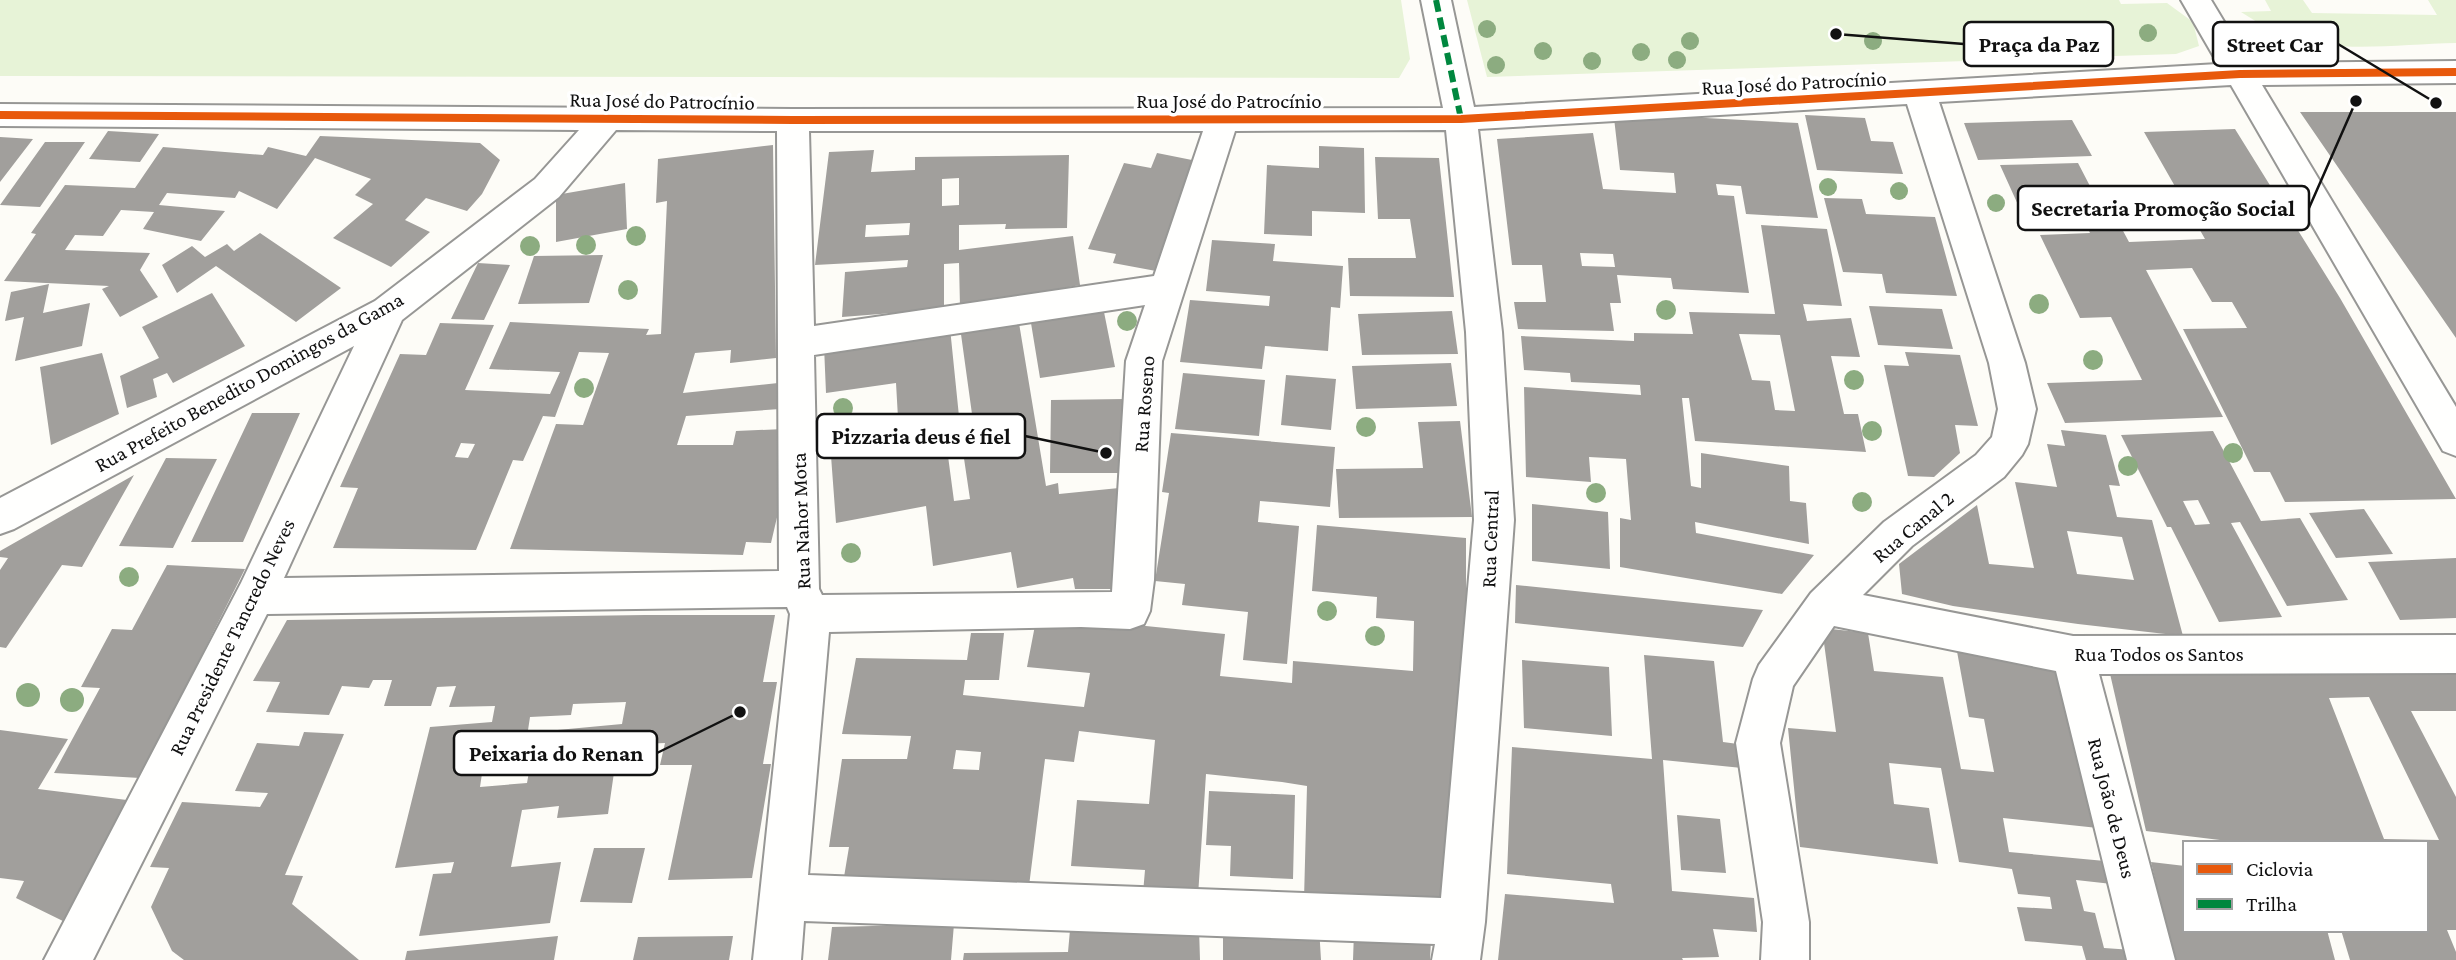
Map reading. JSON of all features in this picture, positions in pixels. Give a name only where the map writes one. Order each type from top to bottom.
[{"type":"street","name":"Rua Central","points":[[1436,0],[1461,119],[1484,332],[1494,520],[1459,941]]},
{"type":"street","points":[[2196,0],[2456,440]]},
{"type":"street","name":"Rua José do Patrocínio","points":[[0,115],[793,120],[1461,119],[2240,74],[2456,72]]},
{"type":"street","name":"Rua Canal 2","points":[[1785,960],[1786,922],[1758,743],[1774,679],[1825,606],[1898,534],[1990,466],[2009,444],[2017,409],[2007,363],[1920,94]]},
{"type":"street","name":"Rua Prefeito Benedito Domingos da Gama","points":[[0,517],[388,311],[547,188],[608,117]]},
{"type":"street","name":"Rua Roseno","points":[[805,602],[1130,611],[1144,361],[1223,118]]},
{"type":"street","name":"Rua Nahor Mota","points":[[777,960],[805,602],[796,343],[793,120]]},
{"type":"street","points":[[796,343],[1166,288]]},
{"type":"street","name":"Rua Presidente Tancredo Neves","points":[[68,960],[255,596],[388,311]]},
{"type":"street","points":[[255,596],[805,602]]},
{"type":"street","name":"Rua Todos os Santos","points":[[1825,606],[2073,655],[2456,654]]},
{"type":"street","name":"Rua João de Deus","points":[[2073,655],[2151,960]]},
{"type":"street","points":[[784,897],[1459,941]]},
{"type":"green space","points":[[0,0],[1401,0],[1410,59],[1399,78],[0,76]]},
{"type":"green space","points":[[1467,0],[2119,0],[2121,4],[2167,3],[2193,22],[2199,46],[2176,54],[1487,77]]},
{"type":"green space","points":[[2265,0],[2303,0],[2312,13],[2437,15],[2428,0],[2456,0],[2456,43],[2357,47],[2299,41],[2276,33],[2241,12],[2271,11]]},
{"type":"building","points":[[2300,112],[2456,112],[2456,338],[2364,205]]},
{"type":"building","points":[[1805,115],[1865,118],[1871,141],[1893,142],[1903,174],[1817,170]]},
{"type":"building","points":[[1614,118],[1706,118],[1798,123],[1818,218],[1746,214],[1741,186],[1716,184],[1718,195],[1734,196],[1749,293],[1673,289],[1671,278],[1617,275],[1621,303],[1610,303],[1614,331],[1518,329],[1514,302],[1546,302],[1542,265],[1512,265],[1497,139],[1593,133],[1603,189],[1676,193],[1674,173],[1620,170]],"holes":[[[1580,253],[1613,254],[1615,267],[1582,266]]]},
{"type":"building","points":[[2072,120],[2092,156],[1978,160],[1964,123]]},
{"type":"building","points":[[2235,129],[2340,298],[2456,499],[2285,502],[2270,472],[2254,472],[2183,329],[2247,328],[2232,302],[2212,302],[2192,268],[2146,270],[2223,417],[2065,423],[2047,383],[2142,380],[2111,317],[2080,318],[2040,235],[2090,233],[2081,215],[2024,218],[2000,165],[2078,163],[2105,215],[2114,214],[2129,242],[2205,239],[2144,132]]},
{"type":"building","points":[[108,131],[159,134],[140,162],[89,159]]},
{"type":"building","points":[[320,136],[480,143],[500,160],[482,194],[467,211],[426,198],[405,220],[430,232],[391,267],[333,238],[373,204],[355,195],[371,179],[315,158],[277,209],[239,191],[235,198],[167,193],[159,205],[225,211],[201,241],[143,229],[154,212],[121,210],[103,236],[75,235],[65,250],[150,253],[140,270],[158,297],[120,317],[102,289],[109,286],[4,281],[36,234],[31,233],[65,185],[135,188],[163,147],[263,155],[268,147],[306,156]]},
{"type":"building","points":[[0,137],[33,139],[0,182]]},
{"type":"building","points":[[45,142],[85,142],[40,207],[0,205]]},
{"type":"building","points":[[773,145],[776,358],[730,363],[731,350],[695,353],[683,393],[778,383],[780,409],[686,416],[677,445],[733,445],[736,431],[784,429],[782,496],[771,543],[746,542],[743,555],[510,549],[556,424],[583,425],[609,353],[579,352],[555,417],[543,416],[523,461],[513,460],[476,550],[333,548],[358,488],[340,487],[400,354],[426,355],[440,323],[494,325],[465,390],[550,394],[560,372],[489,369],[510,322],[649,329],[646,335],[661,334],[667,201],[656,203],[658,159]],"holes":[[[461,443],[475,444],[468,458],[455,457]]]},
{"type":"building","points":[[1319,146],[1364,148],[1365,213],[1312,211],[1312,236],[1264,234],[1267,165],[1319,168]]},
{"type":"building","points":[[874,150],[871,172],[915,170],[915,157],[1069,155],[1067,228],[1005,229],[1006,224],[959,225],[959,250],[1073,236],[1080,285],[960,307],[959,263],[944,264],[944,309],[842,317],[845,272],[907,267],[908,260],[815,265],[829,152]],"holes":[[[959,178],[959,205],[942,206],[942,179]],[[910,223],[909,235],[865,237],[866,225]]]},
{"type":"building","points":[[1157,153],[1197,161],[1156,271],[1113,263],[1116,254],[1088,249],[1124,163],[1151,168]]},
{"type":"building","points":[[1375,157],[1439,158],[1454,297],[1350,296],[1348,258],[1416,258],[1410,219],[1378,219]]},
{"type":"building","points":[[625,183],[627,229],[556,242],[556,195]]},
{"type":"building","points":[[1824,198],[1862,199],[1866,214],[1935,217],[1957,296],[1886,293],[1882,274],[1843,272]]},
{"type":"building","points":[[1761,225],[1827,229],[1842,306],[1803,304],[1807,321],[1851,318],[1860,357],[1831,356],[1844,414],[1858,414],[1866,452],[1695,441],[1689,398],[1682,398],[1691,486],[1701,488],[1701,453],[1789,466],[1790,501],[1806,503],[1809,544],[1695,522],[1696,533],[1814,555],[1782,594],[1620,567],[1620,518],[1631,520],[1626,459],[1589,457],[1591,482],[1526,477],[1524,387],[1641,395],[1640,385],[1571,382],[1570,373],[1524,370],[1521,336],[1634,341],[1634,333],[1693,334],[1689,312],[1775,314]],"holes":[[[1739,334],[1780,335],[1795,411],[1775,410],[1770,381],[1752,380]]]},
{"type":"building","points":[[260,233],[341,288],[296,322],[216,266],[177,293],[162,265],[192,246],[205,257],[227,244],[234,251]]},
{"type":"building","points":[[1212,240],[1275,244],[1273,261],[1343,266],[1340,308],[1331,307],[1328,351],[1265,346],[1262,369],[1180,362],[1190,300],[1269,306],[1270,296],[1206,291]]},
{"type":"building","points":[[603,255],[589,303],[518,304],[534,256]]},
{"type":"building","points":[[478,263],[510,265],[484,320],[451,319]]},
{"type":"building","points":[[49,284],[43,313],[90,303],[82,346],[15,361],[24,317],[5,321],[11,292]]},
{"type":"building","points":[[212,293],[245,346],[173,383],[167,373],[153,379],[157,397],[127,408],[120,376],[159,358],[142,327]]},
{"type":"building","points":[[1869,306],[1942,309],[1953,349],[1878,345]]},
{"type":"building","points":[[1103,307],[1115,367],[1040,378],[1030,317]]},
{"type":"building","points":[[1452,311],[1458,354],[1362,355],[1358,314]]},
{"type":"building","points":[[1018,317],[1046,486],[1058,483],[1059,494],[1119,488],[1124,589],[1075,589],[1073,578],[1017,588],[1011,552],[933,566],[926,506],[836,523],[829,429],[898,418],[896,383],[826,393],[824,346],[950,328],[961,436],[935,440],[936,458],[948,456],[954,501],[970,499],[962,445],[976,443],[960,327]]},
{"type":"building","points":[[1905,352],[1960,355],[1978,426],[1955,425],[1960,453],[1934,477],[1908,476],[1884,365],[1909,366]]},
{"type":"building","points":[[102,353],[119,414],[51,445],[40,367]]},
{"type":"building","points":[[1451,363],[1457,406],[1356,409],[1352,366]]},
{"type":"building","points":[[1183,373],[1265,380],[1259,436],[1175,429]]},
{"type":"building","points":[[1286,375],[1336,379],[1331,430],[1281,425]]},
{"type":"building","points":[[1125,399],[1121,473],[1050,473],[1051,400]]},
{"type":"building","points":[[252,413],[300,413],[243,542],[191,542]]},
{"type":"building","points":[[1460,421],[1472,517],[1339,518],[1336,469],[1423,468],[1418,422]]},
{"type":"building","points":[[2061,430],[2106,435],[2120,486],[2109,485],[2117,517],[2152,520],[2183,636],[1953,606],[1902,594],[1899,564],[1977,505],[1989,564],[2034,568],[2015,482],[2057,487],[2047,444],[2065,446]],"holes":[[[2067,531],[2122,537],[2134,580],[2077,574]]]},
{"type":"building","points":[[2213,431],[2261,521],[2300,518],[2348,600],[2287,606],[2240,522],[2231,523],[2282,617],[2219,622],[2121,435]],"holes":[[[2198,500],[2210,524],[2195,525],[2183,501]]]},
{"type":"building","points":[[1171,433],[1335,447],[1330,507],[1260,501],[1258,522],[1299,526],[1287,664],[1243,660],[1248,612],[1182,605],[1185,584],[1155,581],[1169,493],[1162,492]]},
{"type":"building","points":[[166,458],[217,459],[173,548],[119,546]]},
{"type":"building","points":[[134,475],[82,567],[62,565],[6,648],[0,647],[0,570],[8,558],[0,557],[0,551]]},
{"type":"building","points":[[1532,504],[1608,512],[1610,569],[1532,561]]},
{"type":"building","points":[[2364,509],[2393,554],[2336,558],[2309,513]]},
{"type":"building","points":[[1317,525],[1466,538],[1466,676],[1447,906],[1304,899],[1307,786],[1282,782],[1206,774],[1198,896],[1143,893],[1145,870],[1071,866],[1077,800],[1149,804],[1155,740],[1079,731],[1074,762],[1045,759],[1029,886],[844,877],[849,847],[829,847],[842,759],[907,759],[911,736],[842,734],[856,658],[967,660],[971,633],[1004,633],[999,680],[965,680],[963,695],[1084,707],[1090,673],[1027,667],[1037,615],[1225,634],[1220,676],[1292,683],[1293,661],[1413,671],[1414,621],[1376,618],[1377,597],[1312,591]],"holes":[[[956,750],[981,752],[979,770],[953,769]]]},
{"type":"building","points":[[2456,558],[2456,618],[2400,620],[2368,562]]},
{"type":"building","points":[[167,565],[245,569],[140,778],[54,773],[100,688],[81,687],[112,629],[132,630]]},
{"type":"building","points":[[1516,585],[1763,610],[1743,647],[1515,623]]},
{"type":"building","points":[[775,615],[763,682],[777,682],[763,764],[771,764],[752,878],[668,880],[692,765],[660,765],[665,743],[618,745],[608,814],[557,818],[559,806],[522,810],[511,867],[561,862],[550,923],[419,936],[433,874],[451,873],[454,862],[395,868],[430,727],[492,722],[495,706],[449,707],[456,686],[437,687],[431,706],[384,706],[392,680],[373,680],[369,688],[342,686],[329,715],[266,712],[280,682],[253,681],[287,620]],"holes":[[[626,702],[622,724],[536,732],[527,783],[480,787],[483,767],[523,763],[530,717],[571,715],[573,704]]]},
{"type":"building","points":[[1822,628],[1868,633],[1874,671],[1943,677],[1961,769],[1994,772],[1984,719],[1969,717],[1956,646],[2061,668],[2098,828],[2003,818],[2009,852],[2105,861],[2112,884],[2076,880],[2084,911],[2095,913],[2104,948],[2133,950],[2136,960],[2086,960],[2082,946],[2025,941],[2017,907],[2052,909],[2050,897],[2018,894],[2012,869],[1959,862],[1941,768],[1889,763],[1894,804],[1929,808],[1938,864],[1800,847],[1788,728],[1836,732]]},
{"type":"building","points":[[1644,655],[1714,661],[1723,742],[1738,744],[1742,768],[1663,760],[1672,891],[1754,898],[1757,932],[1713,929],[1719,957],[1682,958],[1683,960],[1498,960],[1505,894],[1614,903],[1611,884],[1507,874],[1512,747],[1652,759]]},
{"type":"building","points":[[1522,660],[1609,667],[1612,736],[1524,728]]},
{"type":"building","points":[[2456,664],[2456,711],[2411,711],[2456,797],[2456,930],[2447,930],[2456,952],[2456,960],[2350,960],[2342,932],[2428,932],[2428,841],[2220,841],[2146,831],[2108,665]],"holes":[[[2369,697],[2439,840],[2384,839],[2329,698]]]},
{"type":"building","points":[[0,730],[68,739],[38,789],[135,801],[67,923],[16,898],[24,881],[0,878]]},
{"type":"building","points":[[304,732],[344,734],[285,875],[303,876],[292,904],[359,960],[184,960],[172,951],[151,907],[169,868],[150,867],[182,802],[260,807],[268,793],[235,791],[257,743],[299,746]]},
{"type":"building","points":[[1209,791],[1295,795],[1293,879],[1230,876],[1231,846],[1206,845]]},
{"type":"building","points":[[1677,815],[1720,819],[1726,873],[1681,870]]},
{"type":"building","points":[[594,848],[645,848],[632,903],[580,902]]},
{"type":"building","points":[[2151,862],[2183,866],[2183,932],[2328,932],[2335,960],[2174,960]]},
{"type":"building","points":[[954,924],[951,960],[828,960],[832,927]]},
{"type":"building","points":[[1319,927],[1321,960],[1223,960],[1223,928]]},
{"type":"building","points":[[1199,928],[1200,960],[963,960],[964,953],[1068,952],[1070,930]]},
{"type":"building","points":[[1354,932],[1431,940],[1430,960],[1353,960]]},
{"type":"building","points":[[558,936],[554,960],[405,960],[407,951]]},
{"type":"building","points":[[733,936],[729,960],[633,960],[638,937]]},
{"type":"marked path","points":[[1436,0],[1461,119]]},
{"type":"cycle path","points":[[0,115],[793,120],[1461,119],[2240,74],[2456,72]]},
{"type":"place","name":"Praça da Paz","points":[[1836,34]]},
{"type":"place","name":"Secretaria Promoção Social","points":[[2356,101]]},
{"type":"place","name":"Street Car","points":[[2436,103]]},
{"type":"place","name":"Pizzaria deus é fiel","points":[[1106,453]]},
{"type":"place","name":"Peixaria do Renan","points":[[740,712]]}]
